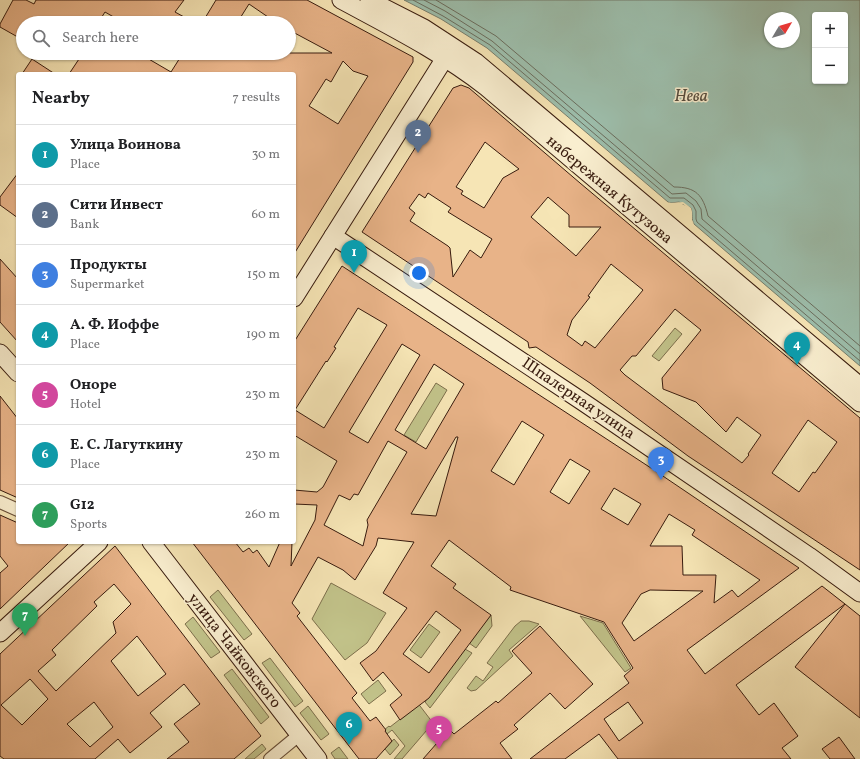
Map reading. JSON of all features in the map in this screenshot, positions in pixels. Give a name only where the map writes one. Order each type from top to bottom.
[{"type":"street","name":"набережная Кутузова","points":[[341,0],[418,41],[486,86],[860,403]]},
{"type":"street","name":"набережная Кутузова","points":[[370,0],[424,28],[482,66],[860,386]]},
{"type":"street","points":[[296,295],[445,58]]},
{"type":"street","name":"Шпалерная улица","points":[[333,236],[572,394],[809,556],[860,593]]},
{"type":"street","points":[[0,353],[16,371]]},
{"type":"street","points":[[0,502],[16,509]]},
{"type":"street","points":[[0,633],[93,544]]},
{"type":"street","name":"улица Чайковского","points":[[152,544],[318,759]]},
{"type":"street","points":[[270,759],[299,735]]},
{"type":"green space","points":[[675,328],[682,334],[659,361],[652,356]]},
{"type":"green space","points":[[436,383],[447,390],[416,442],[404,435]]},
{"type":"green space","points":[[331,583],[386,613],[367,643],[345,660],[312,619]]},
{"type":"green space","points":[[218,590],[252,634],[244,640],[210,597]]},
{"type":"green space","points":[[491,615],[492,626],[476,648],[469,643]]},
{"type":"green space","points":[[580,616],[603,623],[631,668],[625,672]]},
{"type":"green space","points":[[193,617],[220,652],[211,658],[185,624]]},
{"type":"green space","points":[[521,621],[529,621],[539,624],[509,650],[513,656],[476,690],[471,691],[467,688],[476,676],[483,681],[493,667],[487,663],[515,626]]},
{"type":"green space","points":[[429,624],[440,632],[421,658],[410,650]]},
{"type":"green space","points":[[465,649],[472,653],[430,708],[425,702]]},
{"type":"green space","points":[[270,658],[303,701],[295,707],[262,663]]},
{"type":"green space","points":[[232,669],[269,717],[261,724],[224,675]]},
{"type":"green space","points":[[378,680],[386,691],[369,704],[361,694]]},
{"type":"green space","points":[[417,702],[433,723],[402,759],[394,759],[405,746],[392,730],[387,734],[384,730],[413,709]]},
{"type":"green space","points":[[308,706],[329,734],[321,740],[300,713]]},
{"type":"green space","points":[[394,739],[399,745],[390,755],[385,749]]},
{"type":"green space","points":[[262,744],[266,749],[254,759],[245,759]]},
{"type":"green space","points":[[339,747],[348,759],[335,759],[331,753]]},
{"type":"water","name":"Нева","points":[[404,0],[860,0],[860,366],[694,224],[691,208],[679,202],[668,202],[487,48],[441,19]]},
{"type":"pier","points":[[668,202],[683,202],[691,208],[692,220],[694,224],[690,221],[689,209],[683,204],[671,205]]},
{"type":"building","points":[[13,0],[26,0],[34,4],[36,0],[184,0],[175,12],[182,16],[112,16],[105,12],[102,16],[16,16],[16,36],[0,27],[0,24]]},
{"type":"building","points":[[216,0],[307,0],[413,57],[413,62],[296,251],[296,72],[171,72],[179,60],[296,60],[296,53],[332,53],[296,34],[296,16],[267,16],[249,4],[241,16],[206,16]],"holes":[[[343,61],[353,71],[368,76],[338,124],[309,106],[326,79],[331,82]]]},
{"type":"building","points":[[31,60],[34,60],[52,72],[23,72]]},
{"type":"building","points":[[78,60],[150,60],[171,72],[70,72]]},
{"type":"building","points":[[461,85],[469,88],[860,418],[860,570],[688,456],[590,383],[536,347],[529,348],[528,342],[362,232],[453,88]],"holes":[[[485,142],[519,169],[503,178],[484,208],[461,194],[463,191],[456,187]],[[428,193],[451,208],[448,212],[492,239],[481,258],[470,250],[453,277],[450,248],[410,221],[415,213],[409,208],[419,194],[425,198]],[[548,197],[569,215],[569,227],[601,227],[576,256],[531,217]],[[611,264],[643,290],[595,348],[585,341],[582,346],[567,335],[572,320],[590,297],[588,296]],[[675,309],[701,330],[662,378],[663,389],[696,402],[726,432],[737,417],[761,435],[748,454],[749,455],[742,463],[625,375],[620,370],[632,356],[636,356]],[[808,420],[837,442],[815,473],[813,472],[799,492],[772,473]]]},
{"type":"building","points":[[16,176],[16,217],[0,205],[0,197]]},
{"type":"building","points":[[0,259],[16,277],[16,340],[0,322]]},
{"type":"building","points":[[342,266],[654,470],[799,568],[687,650],[705,674],[822,586],[845,604],[736,685],[759,715],[774,703],[798,736],[782,748],[791,759],[618,759],[599,734],[565,759],[530,759],[629,683],[624,676],[633,668],[604,622],[510,590],[511,587],[449,540],[431,566],[456,584],[453,588],[491,615],[429,698],[400,720],[390,705],[402,695],[383,672],[373,681],[360,663],[376,651],[407,608],[383,593],[414,542],[378,538],[376,546],[355,580],[343,570],[318,557],[292,603],[300,613],[297,616],[357,693],[352,698],[370,721],[376,717],[392,741],[376,759],[359,759],[194,544],[237,544],[243,552],[249,548],[253,553],[257,550],[269,567],[279,544],[292,544],[291,566],[315,520],[317,505],[296,504],[296,490],[317,492],[323,487],[337,461],[296,436],[296,411],[324,428],[387,325],[358,308],[334,347],[336,348],[296,408],[296,339]],"holes":[[[402,344],[420,355],[368,443],[349,432]],[[434,364],[464,384],[426,449],[395,430]],[[522,421],[544,435],[514,485],[491,471]],[[456,437],[458,437],[436,516],[411,514]],[[388,441],[407,452],[367,520],[368,525],[363,546],[324,525],[339,495],[350,500],[354,494],[358,495]],[[570,459],[590,471],[569,504],[550,492]],[[614,488],[641,504],[628,525],[601,509]],[[669,514],[695,530],[692,535],[760,580],[738,597],[732,590],[714,603],[716,575],[683,575],[682,546],[650,546]],[[650,590],[703,591],[634,641],[622,623],[641,594]],[[436,611],[461,630],[429,673],[403,654]],[[628,702],[643,723],[619,741],[604,719]]]},
{"type":"building","points":[[0,396],[16,416],[16,497],[0,490]]},
{"type":"building","points":[[0,515],[16,522],[16,544],[68,544],[0,609],[0,573],[8,566],[0,556]]},
{"type":"building","points":[[115,546],[261,736],[234,759],[167,759],[189,742],[174,724],[200,704],[184,684],[150,713],[162,727],[130,753],[118,739],[95,759],[4,759],[0,756],[0,654]],"holes":[[[114,584],[131,604],[113,622],[116,633],[56,691],[38,671],[56,655],[52,650],[97,606],[94,602]],[[137,636],[166,674],[138,696],[111,661]],[[30,679],[48,699],[22,725],[1,705]],[[94,702],[113,727],[90,747],[67,724]]]},
{"type":"building","points":[[845,604],[860,616],[860,718],[795,667]]},
{"type":"building","points":[[540,626],[593,684],[565,709],[550,693],[514,725],[518,729],[500,743],[512,759],[423,759],[450,730],[454,734],[496,701],[498,703],[532,673],[512,651]]},
{"type":"building","points":[[839,737],[855,759],[830,759],[822,749]]},
{"type":"place","name":"Сити Инвест","points":[[418,153]]},
{"type":"place","name":"Улица Воинова","points":[[354,273]]},
{"type":"place","name":"А. Ф. Иоффе","points":[[797,365]]},
{"type":"place","name":"Продукты","points":[[661,480]]},
{"type":"place","name":"G12","points":[[25,636]]},
{"type":"place","name":"Е. С. Лагуткину","points":[[349,745]]},
{"type":"place","name":"Оноре","points":[[439,749]]}]
